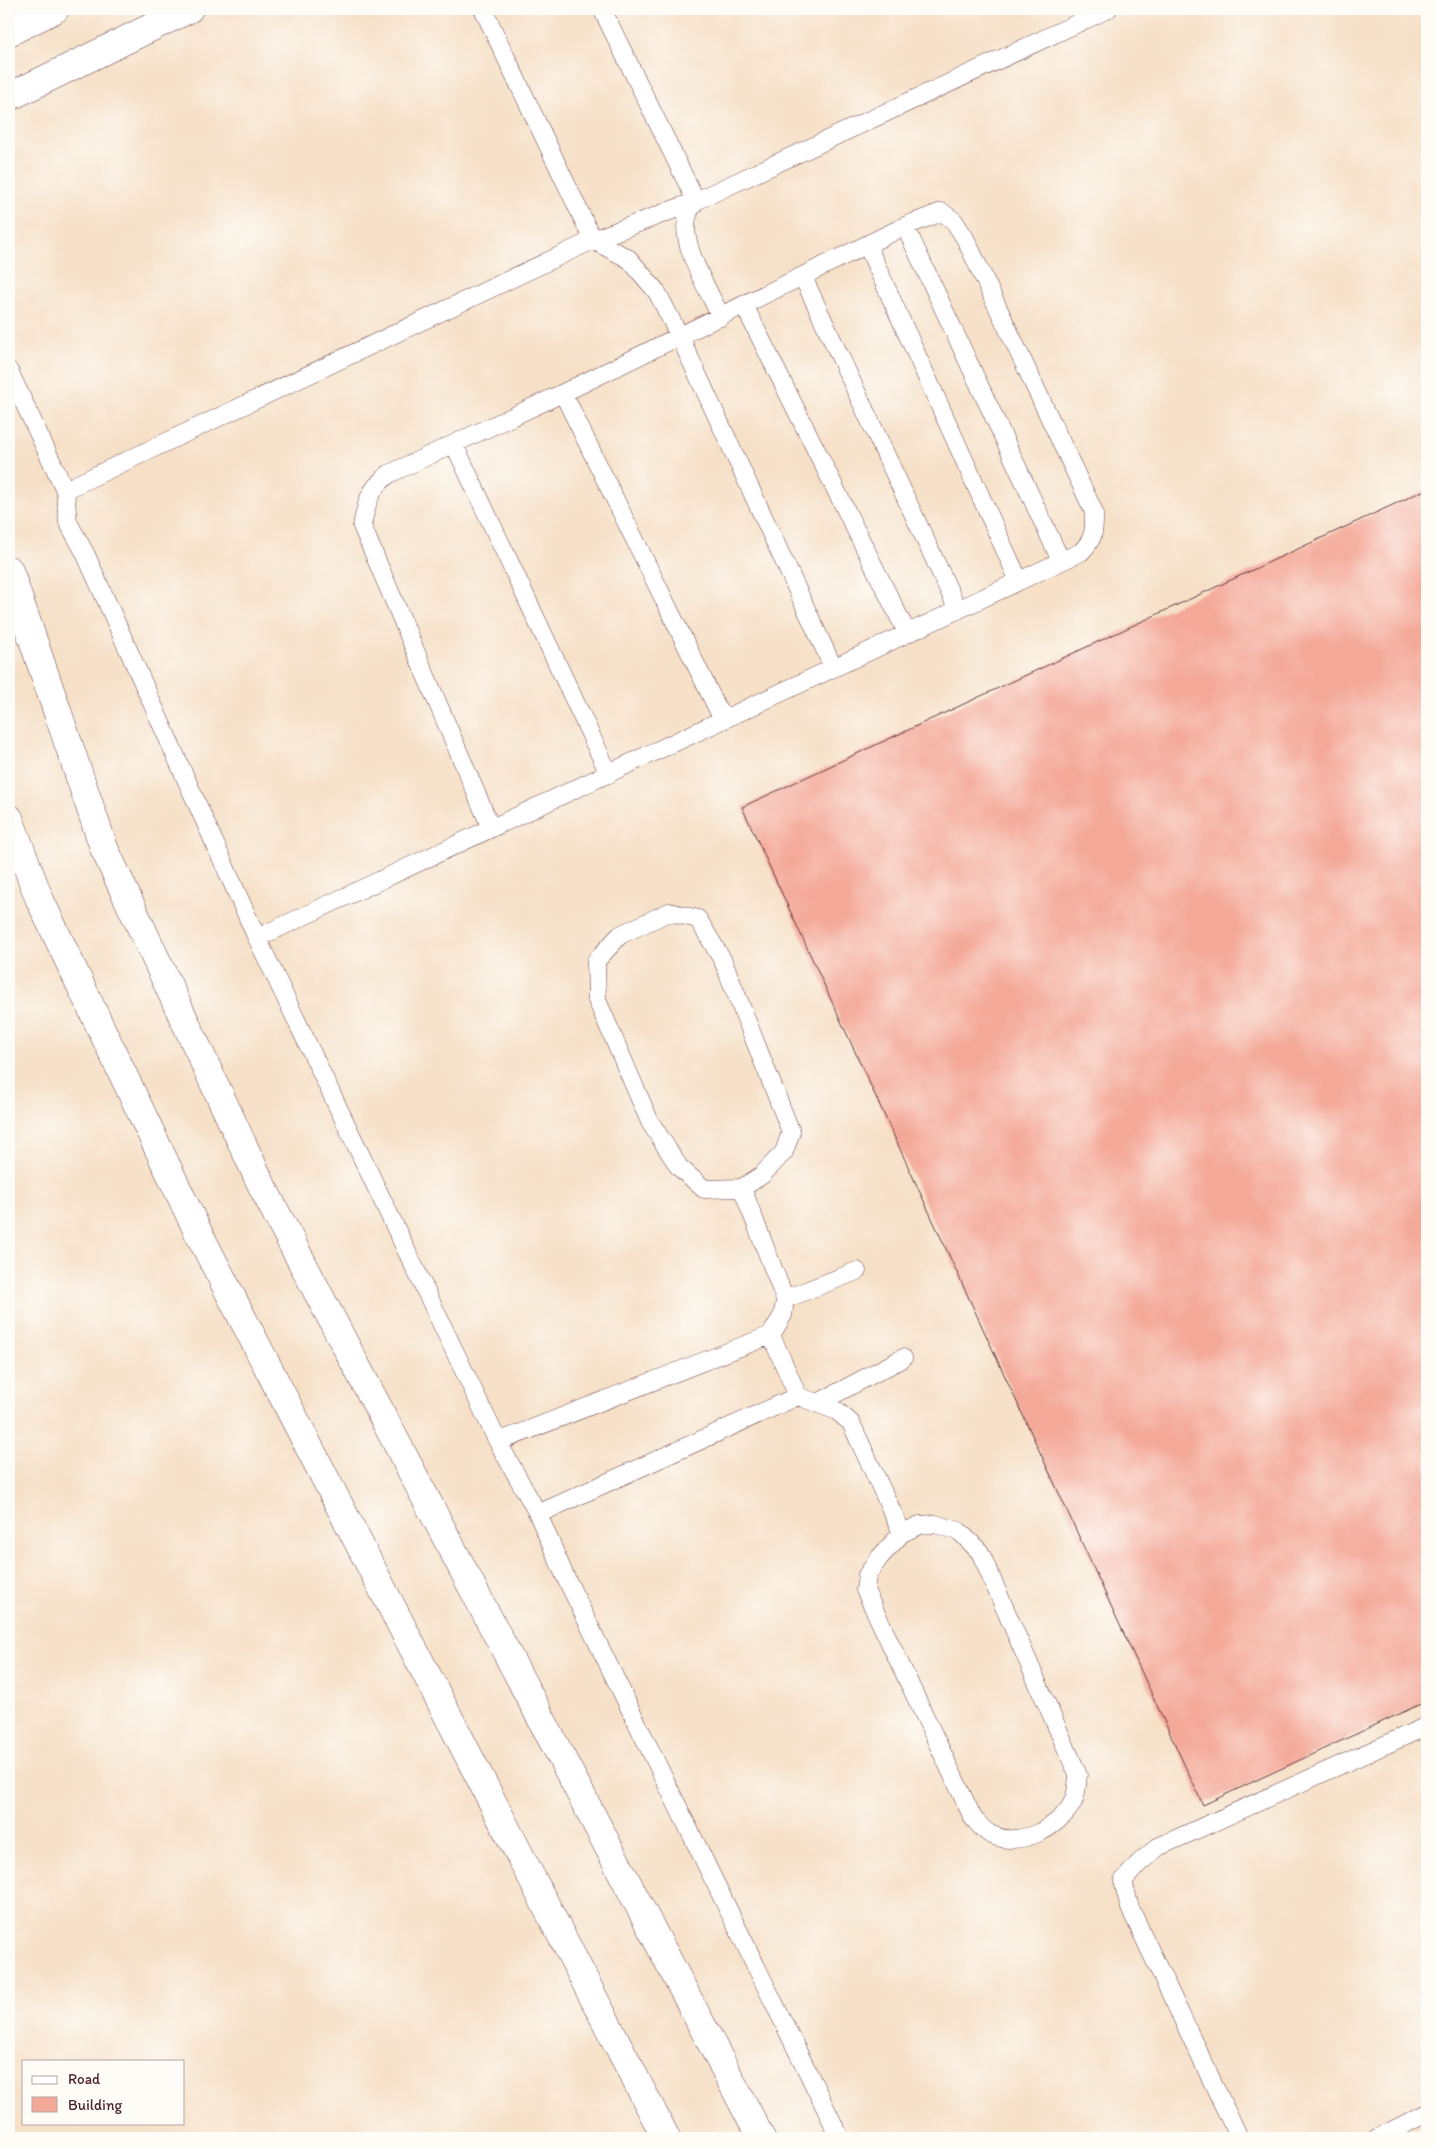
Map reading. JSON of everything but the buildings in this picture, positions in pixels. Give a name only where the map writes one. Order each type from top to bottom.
[{"type":"street","points":[[9,32],[55,9]]},
{"type":"street","points":[[9,98],[189,9]]},
{"type":"street","points":[[9,570],[104,848],[263,1188],[761,2138]]},
{"type":"street","points":[[9,818],[39,898],[198,1232],[666,2138]]},
{"type":"lane","points":[[483,9],[593,240],[629,259],[657,292],[680,337],[834,667]]},
{"type":"lane","points":[[602,9],[696,201]]},
{"type":"lane","points":[[65,490],[593,240],[696,201],[1108,9]]},
{"type":"lane","points":[[696,201],[687,215],[686,234],[692,256],[721,317]]},
{"type":"lane","points":[[257,938],[1081,552],[1091,542],[1094,528],[1094,512],[1090,503],[965,238],[954,221],[942,212],[905,226],[680,337],[389,474],[375,485],[366,504],[362,526],[491,828]]},
{"type":"lane","points":[[905,226],[1061,561]]},
{"type":"lane","points":[[867,245],[1019,580]]},
{"type":"lane","points":[[803,277],[958,610]]},
{"type":"lane","points":[[744,305],[907,632]]},
{"type":"lane","points":[[9,372],[65,490],[68,522],[85,553],[257,938],[498,1442],[538,1514],[565,1576],[840,2138]]},
{"type":"lane","points":[[563,393],[723,720]]},
{"type":"lane","points":[[454,444],[610,774]]},
{"type":"lane","points":[[669,912],[698,919],[723,961],[791,1132],[784,1152],[762,1175],[742,1188],[704,1189],[679,1166],[650,1122],[596,1000],[596,960],[620,935],[669,912]]},
{"type":"lane","points":[[498,1442],[771,1335],[783,1315],[785,1299],[742,1188]]},
{"type":"lane","points":[[785,1299],[857,1271]]},
{"type":"lane","points":[[771,1335],[798,1396]]},
{"type":"lane","points":[[818,1403],[903,1358]]},
{"type":"lane","points":[[538,1514],[798,1396],[837,1410],[851,1423],[902,1533]]},
{"type":"lane","points":[[935,1524],[959,1531],[980,1552],[1078,1775],[1074,1801],[1054,1825],[1038,1834],[1009,1839],[1003,1838],[989,1834],[973,1818],[865,1590],[867,1576],[880,1557],[902,1533],[920,1525],[935,1524]]},
{"type":"lane","points":[[1239,2138],[1130,1908],[1123,1881],[1139,1863],[1158,1847],[1427,1726]]},
{"type":"lane","points":[[1377,2138],[1427,2113]]}]
